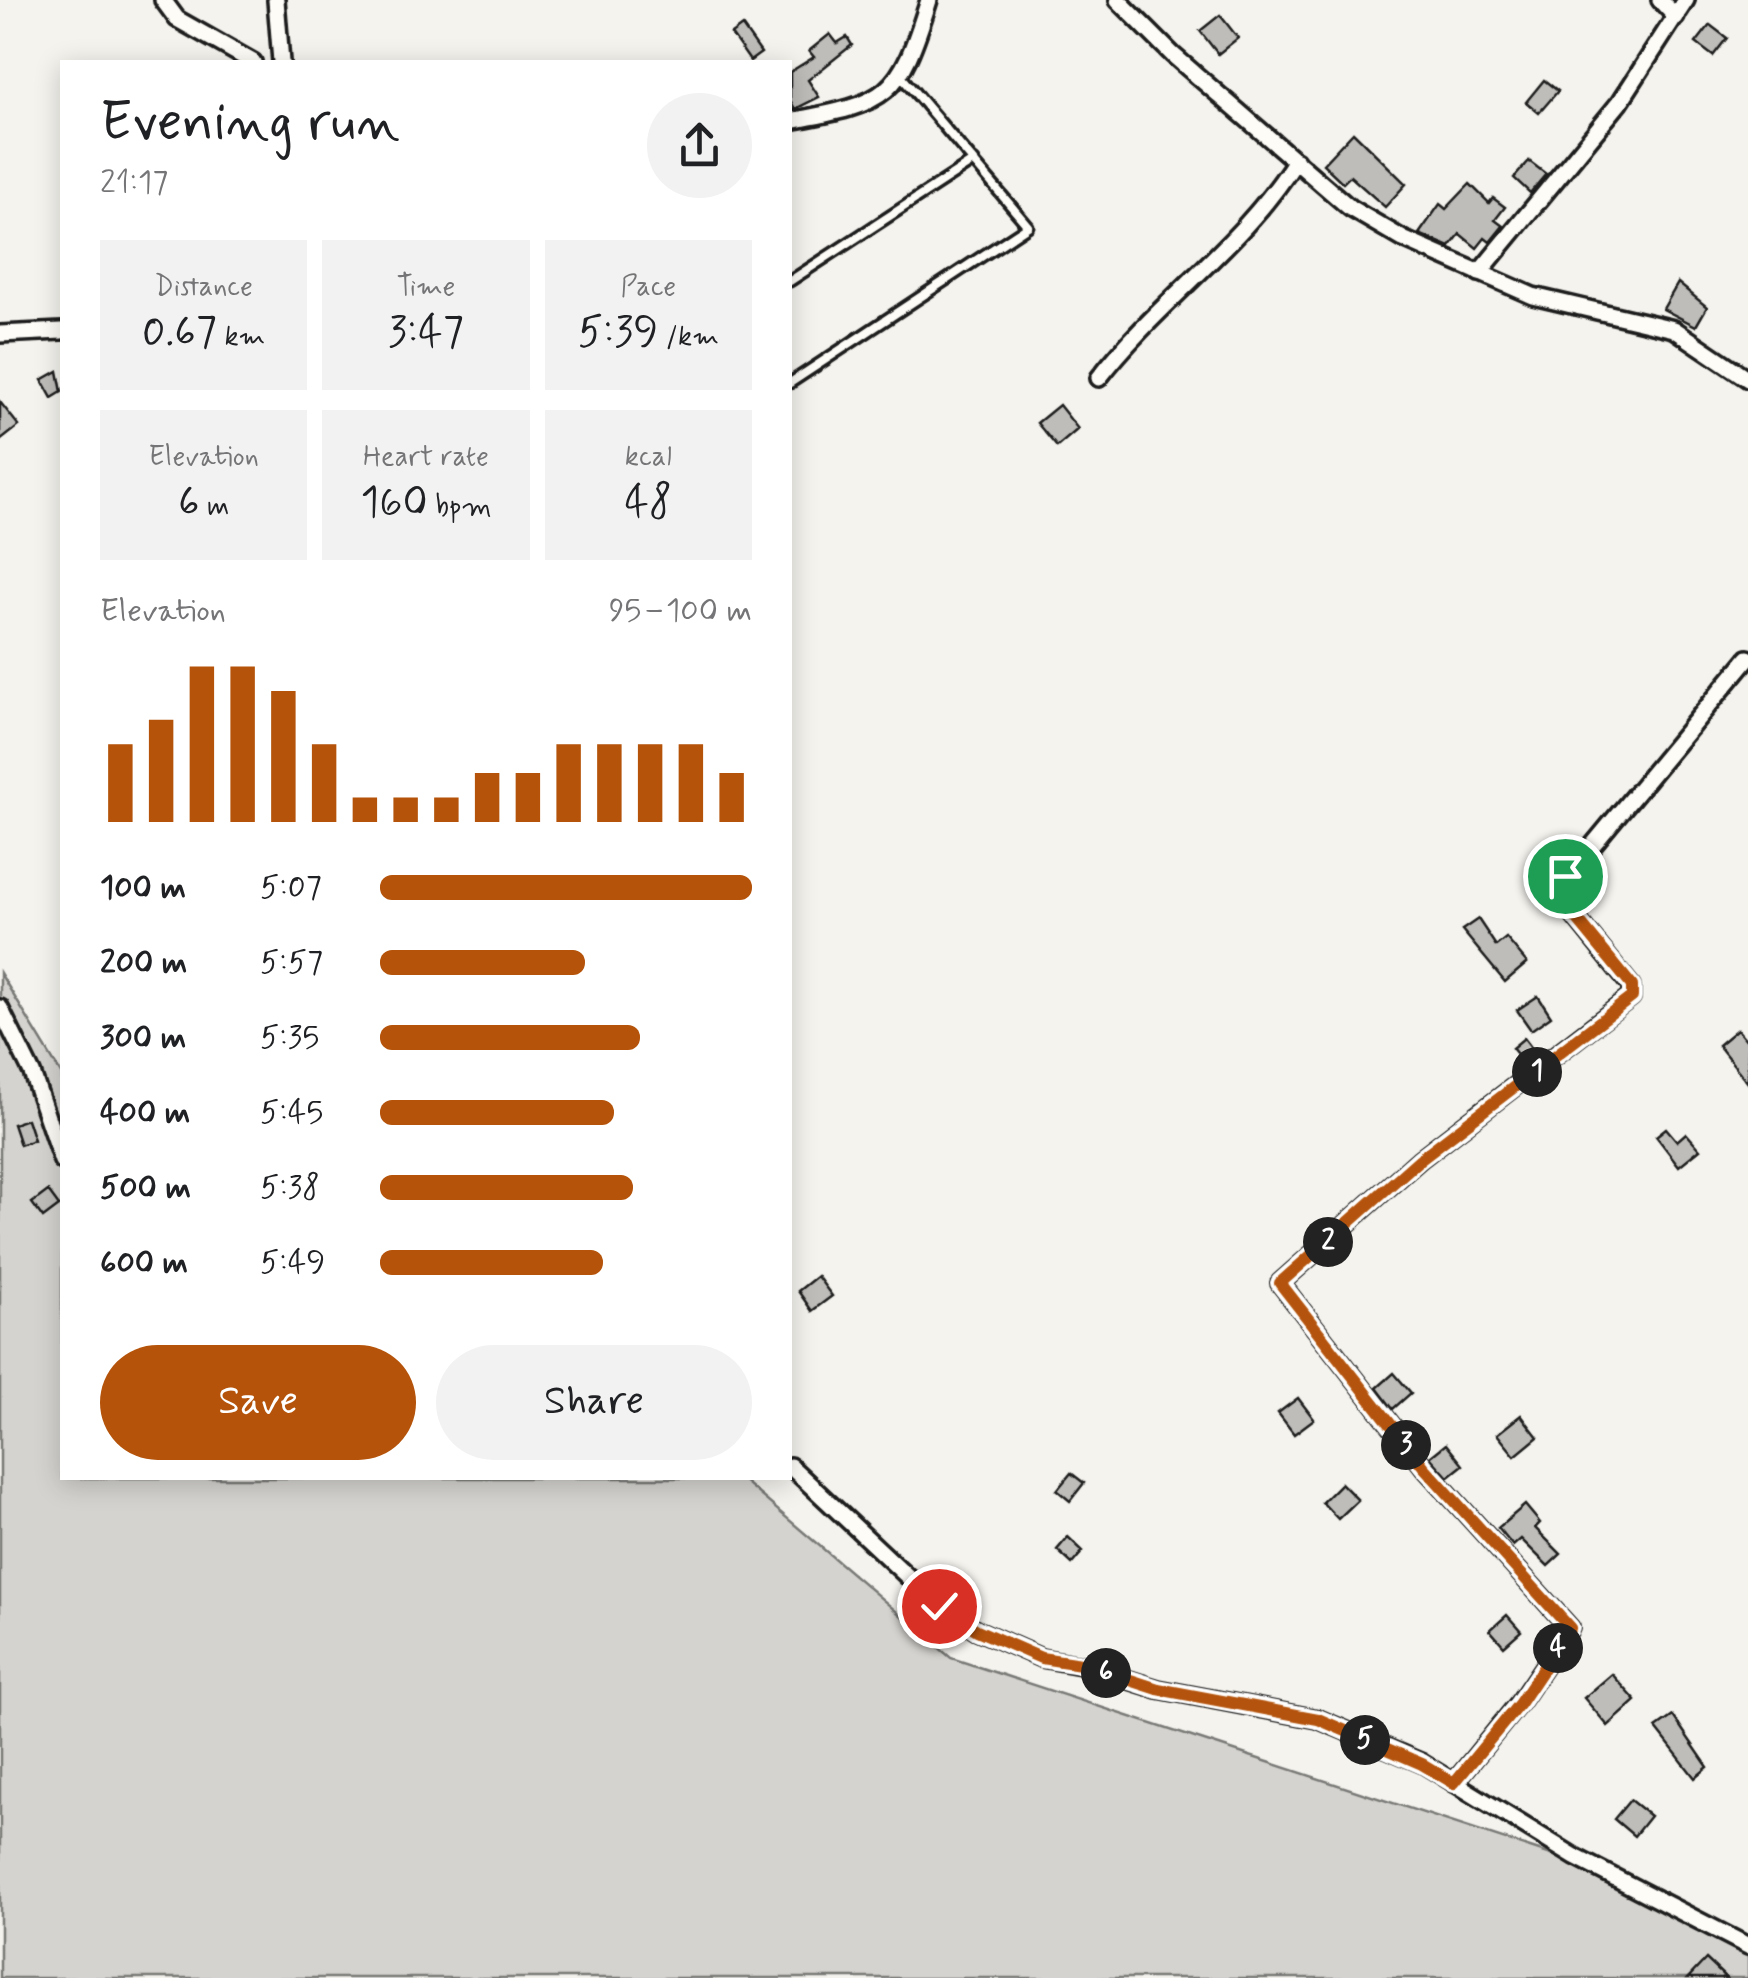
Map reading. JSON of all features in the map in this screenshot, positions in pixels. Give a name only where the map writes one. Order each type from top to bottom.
[{"type":"street","points":[[163,0],[177,18],[250,60]]},
{"type":"street","points":[[276,0],[281,60]]},
{"type":"street","points":[[792,121],[843,112],[879,99],[913,54],[929,0]]},
{"type":"street","points":[[1118,0],[1291,168],[1350,208],[1403,239],[1533,296],[1674,329],[1748,379]]},
{"type":"street","points":[[1660,0],[1676,16]]},
{"type":"street","points":[[1480,273],[1620,102],[1686,0]]},
{"type":"street","points":[[1099,378],[1168,299],[1238,234],[1291,168]]},
{"type":"street","points":[[0,334],[60,331]]},
{"type":"street","points":[[1454,1783],[1519,1704],[1570,1628],[1424,1467],[1280,1283],[1420,1159],[1632,997],[1632,986],[1563,902],[1558,887],[1748,658]]},
{"type":"street","points":[[0,1008],[32,1073],[60,1154]]},
{"type":"street","points":[[792,1468],[939,1606],[977,1630],[1041,1658],[1081,1664],[1158,1689],[1318,1719],[1422,1764],[1575,1857],[1748,1946]]},
{"type":"lane","points":[[792,382],[1028,226],[900,74]]},
{"type":"lane","points":[[792,280],[974,161]]},
{"type":"shaded area","points":[[0,973],[60,1072],[60,1480],[742,1480],[951,1658],[1576,1863],[1748,1953],[1748,1978],[0,1978]]},
{"type":"building","points":[[1220,15],[1238,38],[1218,54],[1200,31]]},
{"type":"building","points":[[1710,25],[1727,38],[1713,56],[1696,43]]},
{"type":"building","points":[[742,26],[761,53],[749,60],[731,34]]},
{"type":"building","points":[[830,34],[837,43],[847,37],[852,45],[808,80],[819,97],[795,109],[792,71],[814,57],[809,51]]},
{"type":"building","points":[[1544,80],[1558,91],[1539,113],[1526,102]]},
{"type":"building","points":[[1353,132],[1406,184],[1385,207],[1350,176],[1343,183],[1323,164]]},
{"type":"building","points":[[1529,161],[1546,174],[1530,193],[1514,178]]},
{"type":"building","points":[[1470,184],[1489,203],[1493,198],[1505,207],[1495,220],[1503,226],[1490,242],[1485,238],[1477,248],[1460,234],[1450,247],[1419,234],[1440,204],[1446,209]]},
{"type":"building","points":[[1678,283],[1707,307],[1696,326],[1663,309]]},
{"type":"building","points":[[58,371],[60,393],[52,398],[42,380]]},
{"type":"building","points":[[0,402],[19,426],[0,441]]},
{"type":"building","points":[[1059,405],[1078,429],[1057,447],[1037,423]]},
{"type":"building","points":[[1478,919],[1496,946],[1506,938],[1527,963],[1505,982],[1462,930]]},
{"type":"building","points":[[1538,996],[1551,1016],[1531,1030],[1517,1010]]},
{"type":"building","points":[[1737,1029],[1748,1042],[1748,1083],[1718,1045]]},
{"type":"building","points":[[1524,1038],[1537,1055],[1525,1064],[1512,1048]]},
{"type":"building","points":[[27,1119],[34,1140],[20,1145],[13,1124]]},
{"type":"building","points":[[1666,1128],[1677,1141],[1686,1133],[1700,1149],[1679,1166],[1656,1136]]},
{"type":"building","points":[[48,1191],[59,1206],[43,1218],[32,1203]]},
{"type":"building","points":[[817,1276],[832,1296],[812,1311],[798,1291]]},
{"type":"building","points":[[1394,1373],[1411,1393],[1393,1409],[1377,1388]]},
{"type":"building","points":[[1298,1398],[1314,1419],[1294,1434],[1278,1413]]},
{"type":"building","points":[[1521,1415],[1538,1437],[1515,1456],[1497,1434]]},
{"type":"building","points":[[1446,1444],[1463,1465],[1448,1477],[1430,1457]]},
{"type":"building","points":[[1071,1473],[1084,1483],[1070,1501],[1057,1490]]},
{"type":"building","points":[[1341,1483],[1358,1500],[1338,1519],[1322,1502]]},
{"type":"building","points":[[1525,1505],[1540,1523],[1535,1528],[1561,1554],[1548,1566],[1521,1539],[1513,1546],[1498,1528]]},
{"type":"building","points":[[1068,1537],[1083,1551],[1072,1564],[1057,1550]]},
{"type":"building","points":[[1507,1615],[1521,1631],[1504,1646],[1490,1630]]},
{"type":"building","points":[[1612,1674],[1636,1701],[1608,1726],[1584,1698]]},
{"type":"building","points":[[1673,1716],[1708,1767],[1695,1778],[1656,1728]]},
{"type":"building","points":[[1630,1800],[1650,1816],[1634,1836],[1614,1819]]},
{"type":"building","points":[[1706,1959],[1726,1978],[1688,1978]]},
{"type":"route","points":[[939,1606],[977,1630],[1041,1658],[1081,1664],[1158,1689],[1318,1719],[1422,1764],[1454,1783],[1519,1704],[1570,1628],[1424,1467],[1285,1296],[1280,1283],[1362,1216],[1420,1159],[1531,1078],[1632,997],[1632,986],[1563,902],[1558,887],[1565,876]]}]
